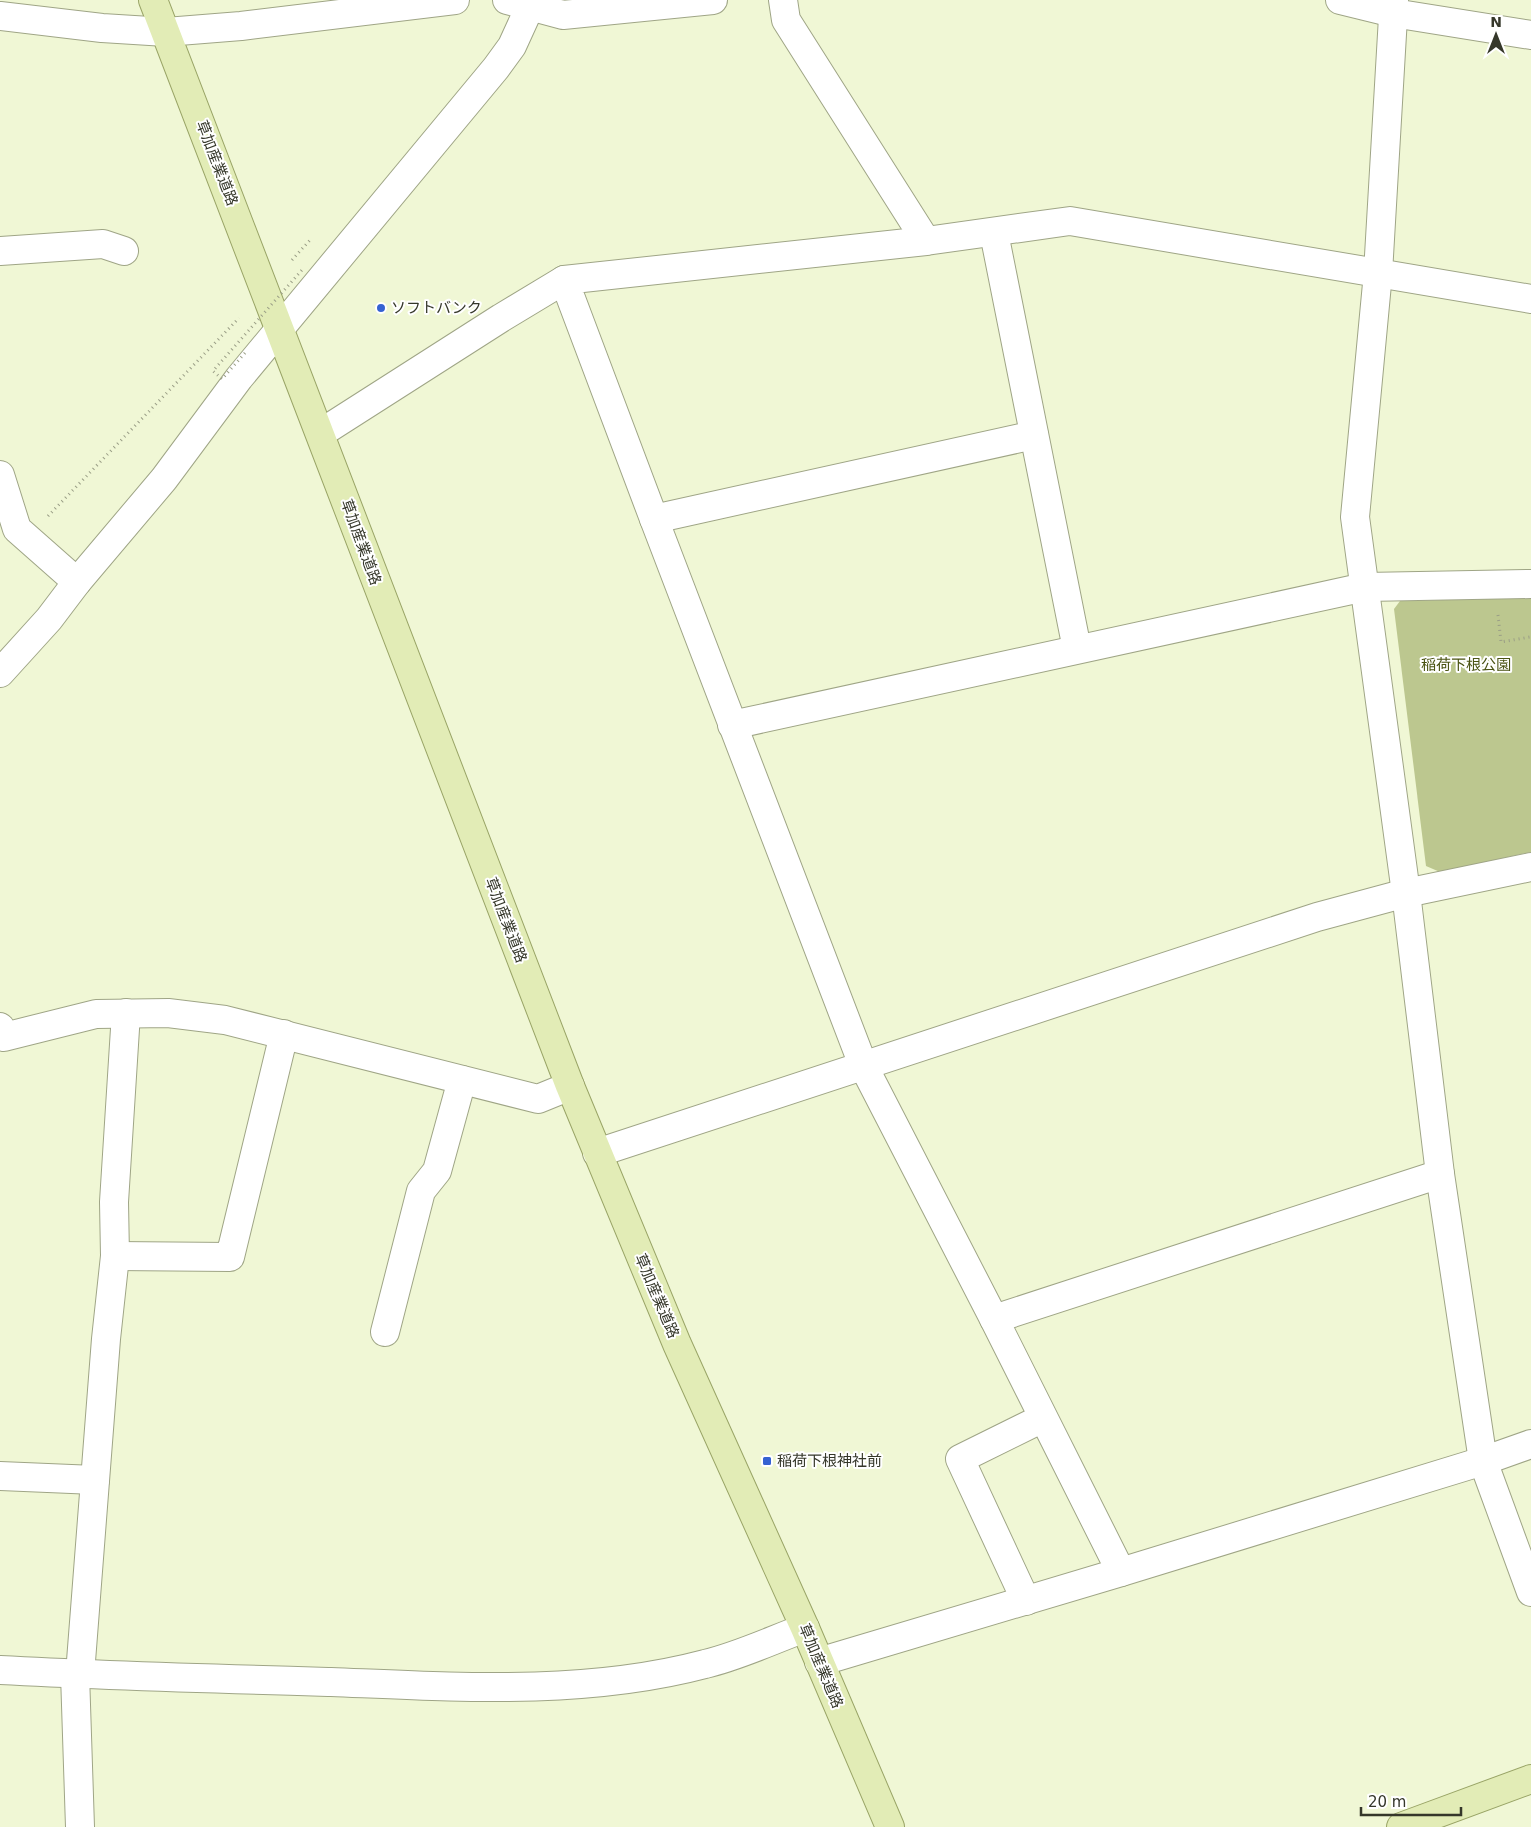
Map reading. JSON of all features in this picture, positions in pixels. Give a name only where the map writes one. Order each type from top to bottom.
[{"type":"main road","name":"草加産業道路","points":[[153,0],[398,642],[597,1153],[681,1353],[805,1628],[890,1827]]},
{"type":"main road","points":[[1400,1827],[1531,1779]]},
{"type":"street","points":[[0,16],[102,28],[166,32],[241,26],[455,0]]},
{"type":"street","points":[[0,673],[49,619],[77,582],[164,479],[239,378],[496,68],[512,46],[523,2],[563,15],[713,0]]},
{"type":"street","points":[[783,0],[786,20],[926,241]]},
{"type":"street","points":[[1340,0],[1394,6],[1531,35]]},
{"type":"street","points":[[1394,6],[1378,273],[1355,517],[1406,893],[1440,1174],[1483,1461],[1531,1592]]},
{"type":"street","points":[[320,434],[564,280],[926,241],[1070,222],[1531,299]]},
{"type":"street","points":[[994,233],[1077,649]]},
{"type":"street","points":[[0,251],[103,244],[124,251]]},
{"type":"street","points":[[564,280],[863,1065],[1121,1572]]},
{"type":"street","points":[[654,519],[1034,435]]},
{"type":"street","points":[[0,475],[17,529],[77,582]]},
{"type":"street","points":[[732,724],[1365,587],[1531,584]]},
{"type":"street","points":[[597,1153],[1317,917],[1406,893],[1531,867]]},
{"type":"street","points":[[80,1827],[78,1674],[106,1339],[116,1256],[114,1202],[126,1013]]},
{"type":"street","points":[[0,1027],[4,1037],[96,1014],[168,1013],[225,1020],[538,1099],[570,1086]]},
{"type":"street","points":[[116,1256],[230,1258],[284,1034]]},
{"type":"street","points":[[384,1332],[421,1191],[437,1171],[462,1080]]},
{"type":"street","points":[[994,1320],[1440,1174]]},
{"type":"street","points":[[1026,1601],[960,1460],[1043,1418]]},
{"type":"street","points":[[819,1662],[1121,1572],[1483,1461],[1531,1444]]},
{"type":"street","points":[[0,1476],[95,1480]]},
{"type":"street","points":[[0,1670],[444,1686],[562,1686],[652,1675],[706,1664],[805,1628]]},
{"type":"path","points":[[245,353],[222,379],[213,372],[302,270]]},
{"type":"path","points":[[26,538],[238,318]]},
{"type":"path","points":[[1494,584],[1501,642],[1530,637]]},
{"type":"green space","name":"稲荷下根公園","points":[[1531,598],[1531,852],[1440,872],[1426,866],[1394,609],[1400,601]]},
{"type":"place","name":"ソフトバンク","points":[[381,308]]},
{"type":"place","name":"稲荷下根神社前","points":[[767,1461]]}]
